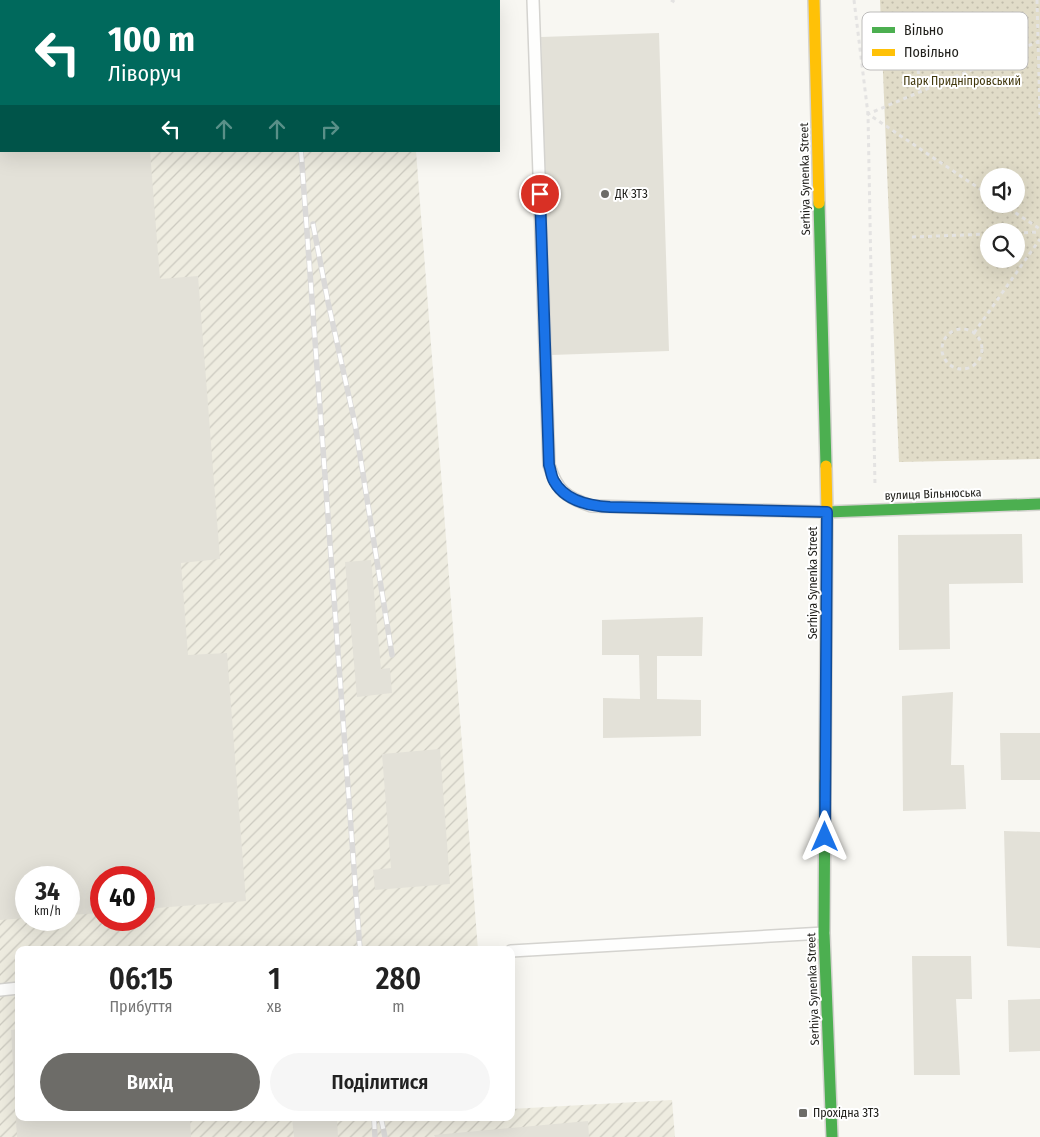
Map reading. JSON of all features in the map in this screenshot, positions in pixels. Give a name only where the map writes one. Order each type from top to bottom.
[{"type":"street","name":"Serhiya Synenka Street","points":[[814,0],[827,512],[824,933],[832,1137]]},
{"type":"street","name":"вулиця Вільнюська","points":[[827,512],[1040,504]]},
{"type":"lane","points":[[533,0],[549,465],[554,480],[564,493],[574,500],[591,506],[827,512]]},
{"type":"lane","points":[[515,951],[824,933]]},
{"type":"lane","points":[[0,990],[15,988]]},
{"type":"path","points":[[671,0],[676,3]]},
{"type":"path","points":[[854,0],[862,65]]},
{"type":"path","points":[[1037,0],[1040,114]]},
{"type":"path","points":[[1028,46],[1037,42]]},
{"type":"path","points":[[863,70],[868,114],[875,509]]},
{"type":"path","points":[[918,70],[919,91]]},
{"type":"path","points":[[868,114],[970,70]]},
{"type":"path","points":[[868,114],[980,189]]},
{"type":"path","points":[[1015,213],[1040,231]]},
{"type":"path","points":[[1025,232],[1040,231]]},
{"type":"path","points":[[912,236],[980,234]]},
{"type":"path","points":[[974,333],[1040,239]]},
{"type":"path","points":[[958,329],[966,329],[974,333],[980,340],[982,348],[980,357],[975,364],[967,368],[959,369],[951,366],[942,354],[942,343],[946,337],[958,329]]},
{"type":"shaded area","points":[[0,152],[416,152],[478,946],[15,946],[15,1121],[515,1121],[515,1109],[672,1100],[675,1137],[0,1137]]},
{"type":"green space","name":"Парк Придніпровський","points":[[880,0],[1040,0],[1040,459],[899,462],[883,70],[1028,70],[1028,12],[880,12]]},
{"type":"building","name":"ДК ЗТЗ","points":[[659,33],[669,351],[551,355],[541,37]]},
{"type":"building","points":[[0,152],[150,152],[160,279],[198,276],[220,559],[181,563],[188,655],[227,653],[246,901],[155,908],[155,866],[90,866],[90,914],[80,914],[80,866],[15,866],[15,919],[0,920]]},
{"type":"building","points":[[1022,534],[1023,583],[949,584],[950,649],[899,650],[898,535]]},
{"type":"building","points":[[371,560],[381,669],[390,668],[392,693],[357,697],[345,562]]},
{"type":"building","points":[[703,617],[702,656],[657,656],[657,699],[701,700],[701,736],[603,738],[603,698],[640,699],[639,655],[602,655],[602,620]]},
{"type":"building","points":[[953,692],[951,765],[964,765],[966,809],[903,811],[902,696]]},
{"type":"building","points":[[1000,733],[1040,733],[1040,780],[1001,780]]},
{"type":"building","points":[[440,749],[450,884],[375,890],[373,870],[391,868],[382,754]]},
{"type":"building","points":[[1004,831],[1040,832],[1040,948],[1007,946]]},
{"type":"building","points":[[912,956],[971,956],[972,999],[956,999],[960,1075],[914,1075]]},
{"type":"building","points":[[1040,999],[1040,1051],[1009,1052],[1008,1000]]},
{"type":"building","points":[[11,1030],[15,1030],[15,1101]]},
{"type":"building","points":[[16,1121],[190,1121],[191,1137],[17,1137]]},
{"type":"building","points":[[292,1121],[337,1121],[338,1137],[294,1137]]},
{"type":"building","points":[[588,1121],[589,1137],[435,1137],[434,1135]]},
{"type":"railway","points":[[301,152],[360,946]]},
{"type":"railway","points":[[313,224],[355,424],[392,655]]},
{"type":"railway","points":[[374,1121],[375,1137]]},
{"type":"railway","points":[[382,1121],[385,1137]]},
{"type":"traffic: fast","points":[[819,203],[826,466]]},
{"type":"traffic: fast","points":[[827,512],[1040,504]]},
{"type":"traffic: fast","points":[[825,781],[824,933],[832,1137]]},
{"type":"traffic: slow","points":[[814,0],[819,203]]},
{"type":"traffic: slow","points":[[825,781],[826,466]]},
{"type":"place","name":"ДК ЗТЗ","points":[[605,194]]},
{"type":"place","name":"Прохідна ЗТЗ","points":[[803,1113]]},
{"type":"route","points":[[540,194],[549,465],[554,480],[564,493],[574,500],[591,506],[827,512],[825,837]]}]
